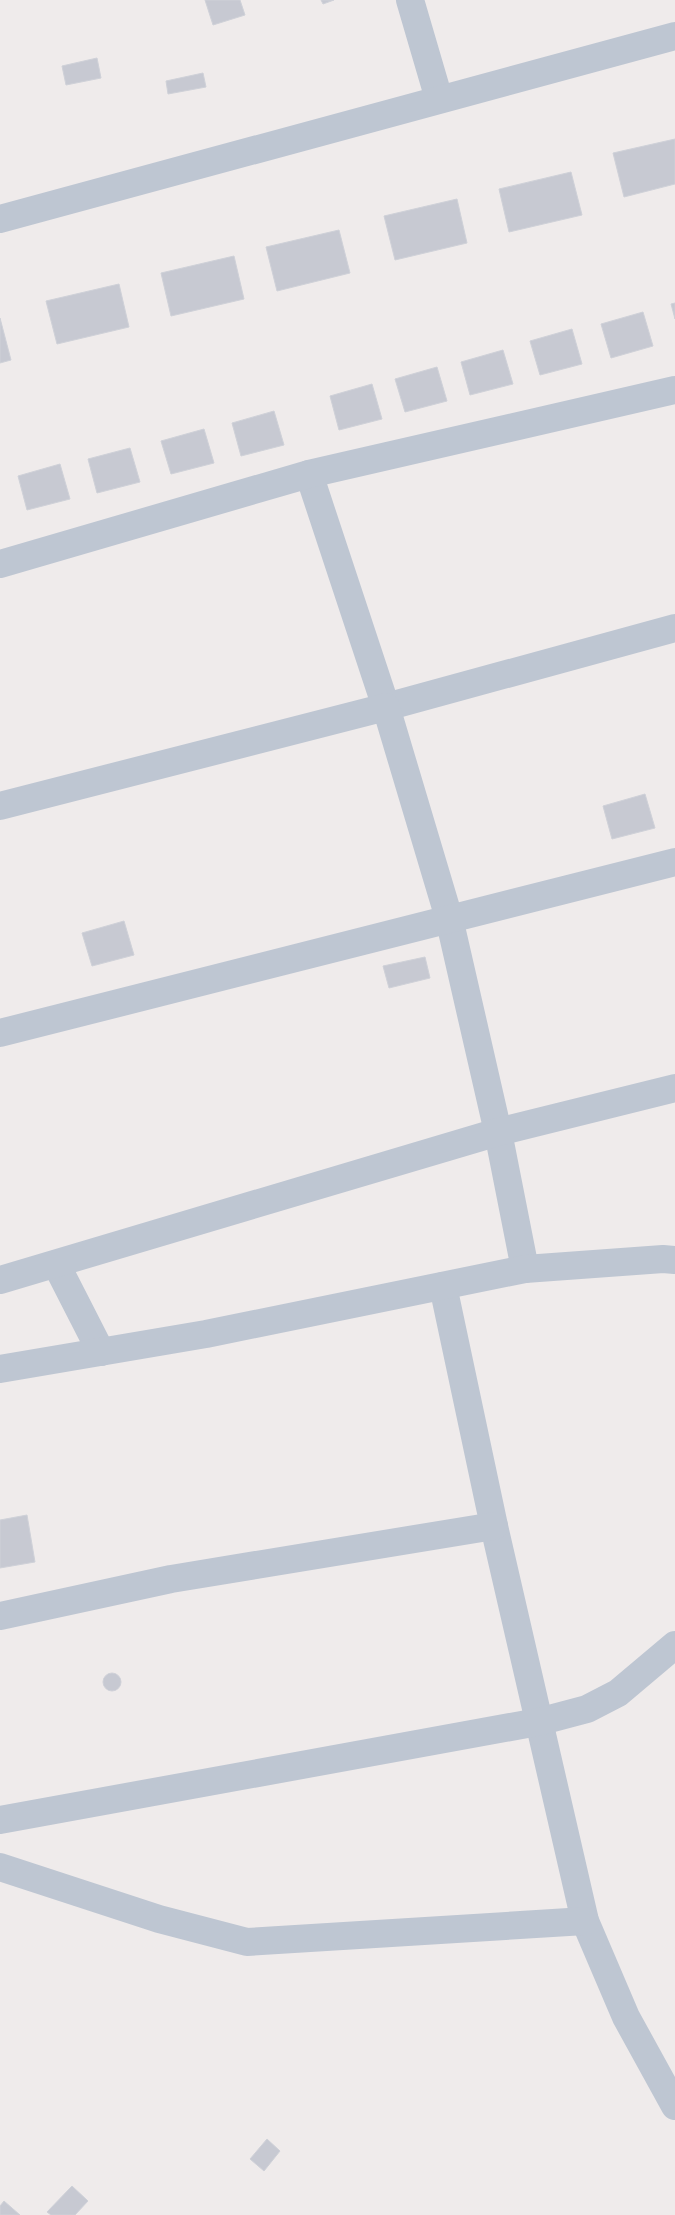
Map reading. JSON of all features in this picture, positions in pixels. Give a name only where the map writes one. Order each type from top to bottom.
[{"type":"street","points":[[410,0],[439,99]]},
{"type":"street","points":[[0,218],[675,36]]},
{"type":"street","points":[[0,564],[309,474],[675,390]]},
{"type":"street","points":[[309,474],[386,707],[449,918],[498,1132],[525,1268]]},
{"type":"street","points":[[0,806],[386,707],[675,628]]},
{"type":"street","points":[[0,1032],[675,862]]},
{"type":"street","points":[[0,1280],[498,1132],[675,1088]]},
{"type":"street","points":[[0,1369],[206,1334],[525,1268],[662,1259],[675,1260]]},
{"type":"street","points":[[56,1264],[101,1352]]},
{"type":"street","points":[[443,1286],[494,1526],[585,1921],[626,2017],[675,2106]]},
{"type":"street","points":[[0,1616],[171,1579],[494,1526]]},
{"type":"street","points":[[0,1820],[538,1722],[587,1709],[618,1693],[675,1646]]},
{"type":"street","points":[[0,1867],[159,1919],[247,1942],[585,1921]]},
{"type":"building","points":[[205,0],[240,0],[245,15],[213,25]]},
{"type":"building","points":[[321,0],[334,0],[323,4]]},
{"type":"building","points":[[97,58],[101,78],[66,85],[62,66]]},
{"type":"building","points":[[203,73],[206,87],[168,94],[166,81]]},
{"type":"building","points":[[675,139],[675,184],[624,197],[613,153]]},
{"type":"building","points":[[571,172],[582,215],[509,232],[499,189]]},
{"type":"building","points":[[457,199],[467,243],[395,260],[384,216]]},
{"type":"building","points":[[339,230],[350,273],[277,291],[266,247]]},
{"type":"building","points":[[234,256],[244,299],[171,316],[161,273]]},
{"type":"building","points":[[119,284],[129,327],[57,344],[46,301]]},
{"type":"building","points":[[675,303],[675,319],[671,304]]},
{"type":"building","points":[[643,312],[653,346],[611,358],[601,324]]},
{"type":"building","points":[[0,318],[11,360],[0,363]]},
{"type":"building","points":[[572,329],[582,364],[540,375],[530,341]]},
{"type":"building","points":[[503,350],[513,384],[470,395],[461,362]]},
{"type":"building","points":[[437,367],[447,401],[405,412],[395,379]]},
{"type":"building","points":[[372,384],[382,419],[339,430],[330,396]]},
{"type":"building","points":[[274,411],[284,445],[241,456],[232,423]]},
{"type":"building","points":[[204,429],[214,463],[171,474],[161,441]]},
{"type":"building","points":[[130,448],[140,482],[97,493],[88,459]]},
{"type":"building","points":[[60,464],[70,499],[27,510],[18,476]]},
{"type":"building","points":[[645,794],[655,828],[612,839],[603,806]]},
{"type":"building","points":[[124,921],[134,955],[92,966],[82,933]]},
{"type":"building","points":[[425,957],[430,978],[389,988],[383,966]]},
{"type":"building","points":[[27,1515],[35,1562],[0,1568],[0,1520]]},
{"type":"building","points":[[112,1673],[120,1678],[121,1682],[116,1690],[112,1691],[104,1686],[103,1682],[108,1674]]},
{"type":"building","points":[[267,2139],[280,2151],[264,2171],[250,2159]]},
{"type":"building","points":[[72,2186],[88,2201],[75,2215],[51,2215],[47,2212]]},
{"type":"building","points":[[4,2201],[20,2215],[0,2215],[0,2206]]}]
